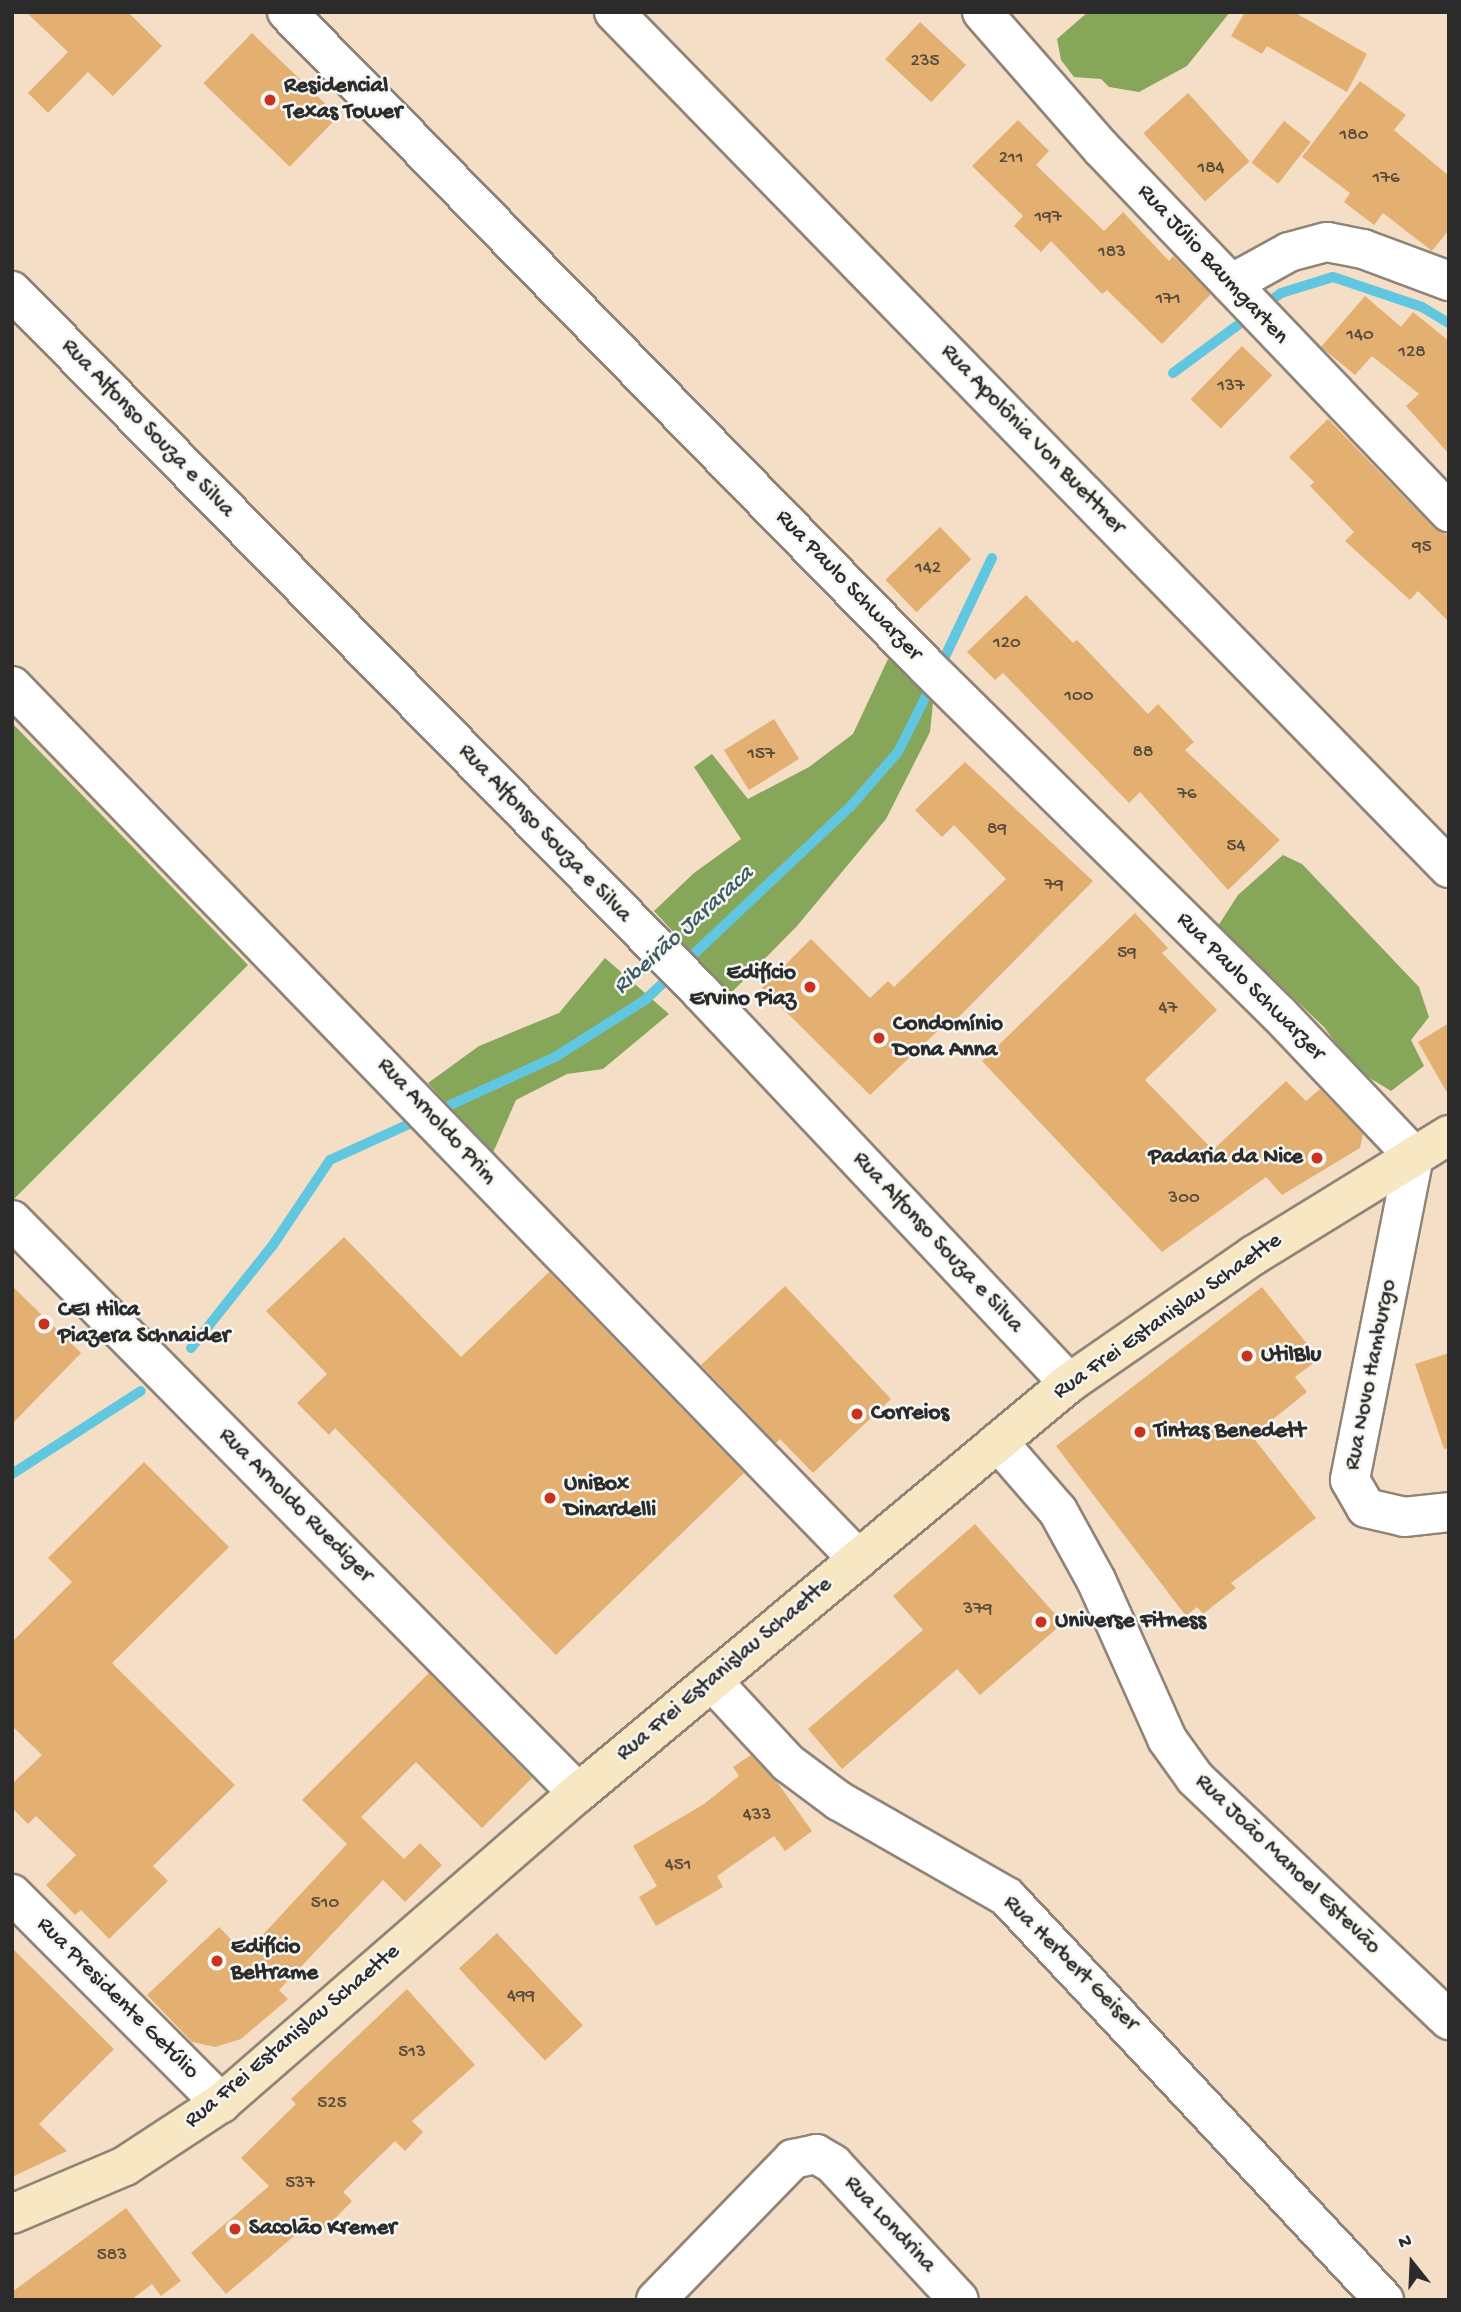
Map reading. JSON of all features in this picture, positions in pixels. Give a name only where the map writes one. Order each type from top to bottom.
[{"type":"main road","name":"Rua Frei Estanislau Schaette","points":[[12,2214],[125,2166],[221,2104],[578,1793],[1069,1383],[1254,1255],[1449,1135]]},
{"type":"street","name":"Rua Paulo Schwarzer","points":[[287,12],[938,678],[1280,1015],[1414,1156]]},
{"type":"street","name":"Rua Apolônia Von Buettner","points":[[614,12],[1449,869]]},
{"type":"street","name":"Rua Júlio Baumgarten","points":[[982,12],[1101,148],[1449,512]]},
{"type":"street","points":[[1247,302],[1289,252],[1327,242],[1363,249],[1449,282]]},
{"type":"street","name":"Rua Alfonso Souza e Silva","points":[[12,291],[699,990],[1069,1383]]},
{"type":"street","name":"Rua Arnoldo Prim","points":[[12,686],[858,1559]]},
{"type":"street","name":"Rua Novo Hamburgo","points":[[1414,1156],[1350,1480],[1366,1507],[1404,1517],[1449,1512]]},
{"type":"street","name":"Rua Arnoldo Ruediger","points":[[12,1220],[578,1793]]},
{"type":"street","name":"Rua João Manoel Estevão","points":[[998,1442],[1058,1511],[1096,1580],[1167,1739],[1195,1778],[1449,2020]]},
{"type":"street","name":"Rua Herbert Geiser","points":[[712,1681],[788,1763],[839,1801],[1007,1897],[1384,2300]]},
{"type":"street","name":"Rua Presidente Getúlio","points":[[12,1894],[221,2104]]},
{"type":"street","name":"Rua Londrina","points":[[656,2300],[793,2159],[816,2154],[833,2164],[959,2300]]},
{"type":"green space","points":[[1088,12],[1230,12],[1187,66],[1139,92],[1109,87],[1101,79],[1074,77],[1061,60],[1057,39]]},
{"type":"green space","points":[[888,659],[908,671],[933,703],[930,732],[886,819],[797,926],[730,994],[654,911],[694,873],[741,839],[694,767],[712,754],[748,799],[809,767],[853,734]]},
{"type":"green space","points":[[12,723],[248,965],[12,1201]]},
{"type":"green space","points":[[1283,855],[1302,864],[1419,987],[1429,1017],[1411,1040],[1424,1066],[1391,1091],[1355,1069],[1324,1027],[1218,926],[1238,895]]},
{"type":"green space","points":[[605,958],[669,1014],[603,1069],[567,1074],[516,1100],[492,1155],[428,1083],[479,1046],[559,1013]]},
{"type":"building","points":[[26,12],[128,12],[162,46],[113,96],[88,72],[48,113],[28,93],[68,52]]},
{"type":"building","points":[[1245,12],[1294,12],[1367,54],[1347,92],[1267,46],[1262,54],[1231,36]]},
{"type":"building","points":[[920,22],[966,65],[931,102],[885,59]]},
{"type":"building","name":"Residencial Texas Tower","points":[[252,33],[338,116],[290,167],[203,83]]},
{"type":"building","points":[[1360,81],[1406,115],[1394,130],[1449,176],[1449,230],[1432,251],[1383,213],[1374,225],[1344,202],[1350,193],[1302,157]]},
{"type":"building","points":[[1188,93],[1250,161],[1205,202],[1143,133]]},
{"type":"building","points":[[1018,120],[1049,151],[1036,165],[1104,231],[1123,212],[1169,261],[1173,256],[1211,294],[1162,344],[1107,290],[1102,294],[1051,241],[1041,252],[1014,226],[1023,216],[972,166]]},
{"type":"building","points":[[1284,121],[1311,142],[1278,184],[1251,163]]},
{"type":"building","points":[[1365,296],[1401,327],[1413,312],[1449,341],[1449,454],[1406,406],[1419,394],[1372,356],[1355,375],[1321,347]]},
{"type":"building","points":[[1242,346],[1272,375],[1221,428],[1191,399]]},
{"type":"building","points":[[1328,419],[1433,527],[1449,536],[1449,622],[1418,591],[1410,600],[1345,541],[1354,532],[1310,486],[1314,482],[1289,457]]},
{"type":"building","points":[[940,527],[971,559],[917,612],[885,580]]},
{"type":"building","points":[[1026,595],[1073,643],[1077,640],[1148,714],[1158,704],[1194,742],[1185,750],[1280,840],[1228,890],[1140,792],[1129,803],[1003,673],[995,680],[967,652]]},
{"type":"building","points":[[774,719],[799,759],[749,790],[724,750]]},
{"type":"building","points":[[965,762],[1093,881],[949,1027],[946,1023],[870,1095],[762,988],[811,939],[870,998],[888,981],[894,987],[1006,879],[954,825],[942,837],[915,810]]},
{"type":"building","points":[[1135,913],[1168,948],[1162,953],[1217,1010],[1145,1080],[1213,1150],[1286,1081],[1306,1101],[1320,1089],[1363,1134],[1360,1148],[1282,1195],[1266,1177],[1162,1252],[982,1061]]},
{"type":"building","points":[[1449,1023],[1449,1096],[1418,1042]]},
{"type":"building","points":[[344,1237],[461,1357],[549,1272],[744,1473],[556,1655],[335,1428],[329,1435],[297,1403],[327,1374],[266,1311]]},
{"type":"building","points":[[12,1286],[81,1353],[12,1424]]},
{"type":"building","points":[[785,1286],[891,1399],[813,1473],[780,1439],[776,1443],[701,1365]]},
{"type":"building","points":[[1262,1287],[1319,1359],[1295,1377],[1307,1392],[1252,1436],[1316,1518],[1231,1583],[1236,1588],[1203,1614],[1197,1607],[1186,1616],[1056,1446]]},
{"type":"building","points":[[1449,1353],[1449,1448],[1444,1449],[1415,1364]]},
{"type":"building","points":[[144,1462],[229,1547],[112,1663],[235,1785],[153,1866],[168,1881],[109,1939],[81,1910],[75,1915],[46,1885],[76,1855],[36,1816],[28,1824],[12,1808],[12,1784],[42,1755],[12,1726],[12,1642],[72,1582],[48,1558]]},
{"type":"building","points":[[975,1524],[1063,1623],[980,1695],[957,1669],[842,1769],[808,1729],[923,1630],[893,1596]]},
{"type":"building","points":[[429,1673],[532,1778],[482,1828],[416,1762],[361,1817],[404,1859],[420,1843],[442,1865],[405,1902],[383,1880],[279,1990],[288,1999],[241,2039],[215,2047],[192,2042],[147,1995],[219,1927],[245,1954],[347,1844],[302,1800]]},
{"type":"building","points":[[751,1755],[777,1782],[812,1831],[785,1851],[774,1836],[717,1876],[723,1887],[656,1926],[639,1897],[657,1886],[633,1846],[704,1804],[739,1776],[733,1767]]},
{"type":"building","points":[[497,1933],[583,2025],[545,2061],[459,1968]]},
{"type":"building","points":[[12,1948],[114,2049],[39,2124],[67,2151],[12,2177]]},
{"type":"building","points":[[407,1989],[475,2065],[412,2121],[423,2132],[405,2151],[395,2141],[343,2192],[352,2201],[318,2236],[307,2225],[226,2294],[191,2253],[269,2186],[241,2158],[296,2104],[291,2099]]},
{"type":"building","points":[[126,2208],[181,2281],[161,2296],[152,2284],[131,2300],[12,2300],[12,2292]]},
{"type":"waterway","name":"Ribeirão Jararaca","points":[[1173,373],[1281,293],[1333,277],[1422,307],[1449,323]]},
{"type":"waterway","name":"Ribeirão Jararaca","points":[[939,669],[992,558]]},
{"type":"waterway","name":"Ribeirão Jararaca","points":[[435,1112],[555,1057],[645,1000],[850,807],[898,752],[932,684]]},
{"type":"waterway","name":"Ribeirão Jararaca","points":[[191,1348],[273,1245],[330,1160],[420,1119]]},
{"type":"waterway","name":"Ribeirão Jararaca","points":[[12,1474],[141,1391]]},
{"type":"place","name":"Residencial Texas Tower","points":[[270,100]]},
{"type":"place","name":"Edifício Ervino Piaz","points":[[810,987]]},
{"type":"place","name":"Condomínio Dona Anna","points":[[879,1038]]},
{"type":"place","name":"Padaria da Nice","points":[[1317,1158]]},
{"type":"place","name":"CEI Hilca Piazera Schnaider","points":[[44,1324]]},
{"type":"place","name":"UtilBlu","points":[[1247,1356]]},
{"type":"place","name":"Correios","points":[[857,1414]]},
{"type":"place","name":"Tintas Benedett","points":[[1140,1432]]},
{"type":"place","name":"UniBox Dinardelli","points":[[550,1498]]},
{"type":"place","name":"Universe Fitness","points":[[1041,1622]]},
{"type":"place","name":"Edifício Beltrame","points":[[217,1961]]},
{"type":"place","name":"Sacolão Kremer","points":[[235,2229]]}]
